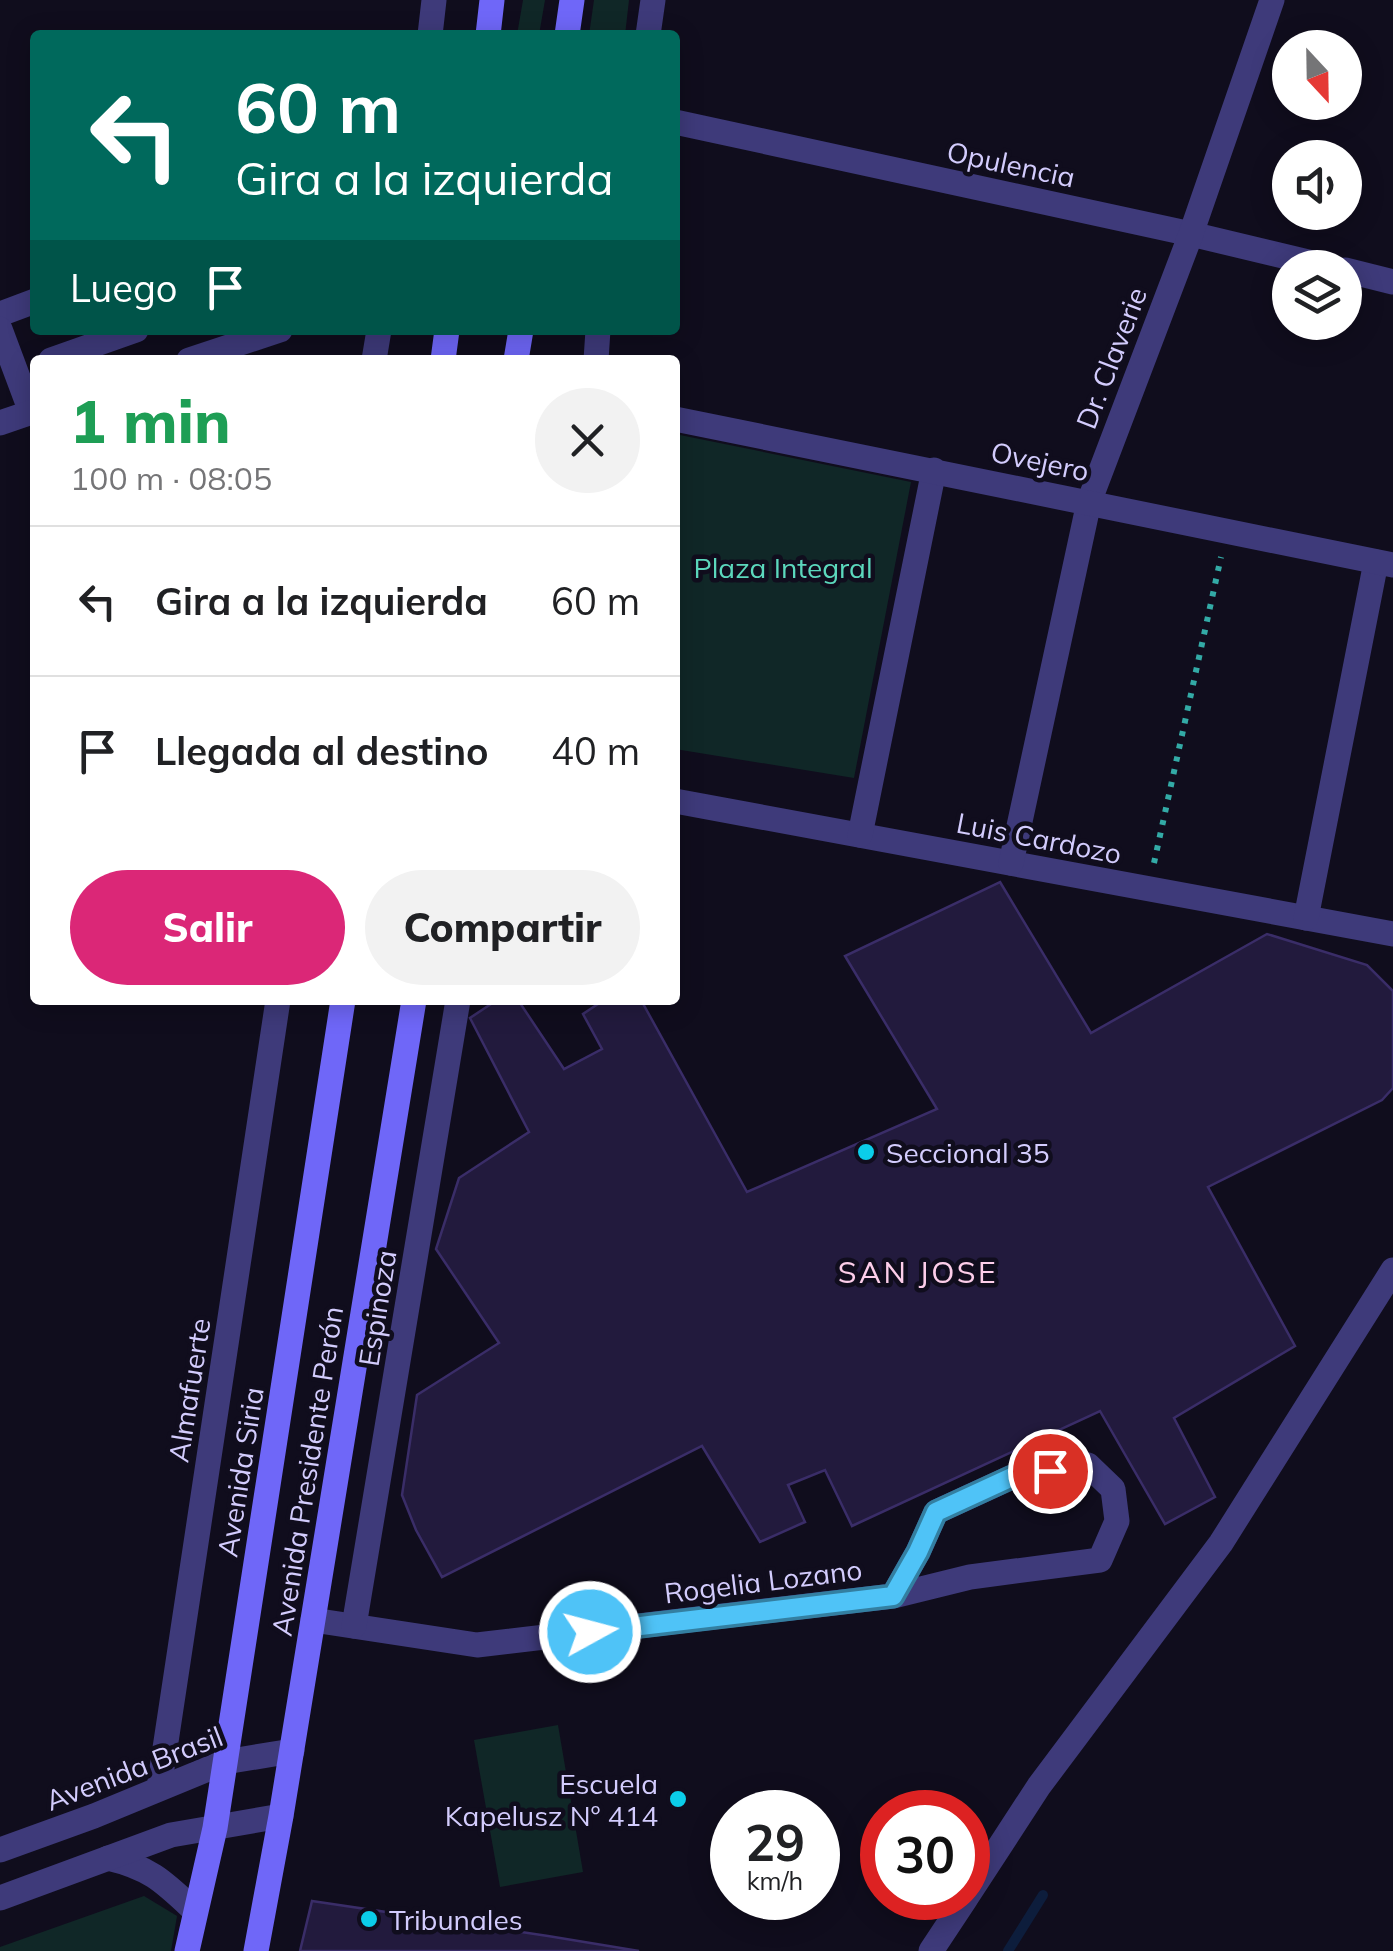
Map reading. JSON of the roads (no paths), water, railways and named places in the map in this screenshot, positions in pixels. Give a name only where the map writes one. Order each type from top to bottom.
[{"type":"main road","points":[[489,30],[492,0]]},
{"type":"main road","points":[[568,30],[572,0]]},
{"type":"main road","name":"Avenida Siria","points":[[188,1951],[215,1828],[343,1005]]},
{"type":"main road","name":"Avenida Presidente Perón","points":[[256,1951],[282,1816],[413,1005]]},
{"type":"street","points":[[431,30],[434,0]]},
{"type":"street","points":[[649,30],[653,0]]},
{"type":"street","name":"Dr. Claverie","points":[[1011,864],[1089,502],[1191,234],[1272,0]]},
{"type":"street","name":"Opulencia","points":[[680,123],[1272,253]]},
{"type":"street","points":[[1362,274],[1393,282]]},
{"type":"street","points":[[0,314],[30,303]]},
{"type":"street","points":[[0,329],[30,404]]},
{"type":"street","points":[[66,355],[122,335]]},
{"type":"street","points":[[204,355],[265,335]]},
{"type":"street","points":[[0,423],[30,413]]},
{"type":"street","name":"Ovejero","points":[[680,420],[1384,564]]},
{"type":"street","points":[[860,835],[934,470]]},
{"type":"street","points":[[1306,918],[1384,564]]},
{"type":"street","name":"Luis Cardozo","points":[[680,802],[1393,934]]},
{"type":"street","name":"Almafuerte","points":[[159,1788],[277,1005]]},
{"type":"street","name":"Espinoza","points":[[354,1626],[457,1005]]},
{"type":"street","points":[[990,1860],[1038,1786],[1220,1543],[1393,1270]]},
{"type":"street","name":"Rogelia Lozano","points":[[313,1620],[477,1645],[893,1596],[970,1577],[1100,1560],[1118,1521],[1114,1489],[1088,1465],[1012,1477],[936,1512],[893,1596]]},
{"type":"street","name":"Avenida Brasil","points":[[0,1850],[225,1762],[292,1751]]},
{"type":"street","points":[[0,1898],[171,1835],[282,1816]]},
{"type":"street","points":[[108,1858],[160,1878],[195,1912]]},
{"type":"street","points":[[931,1951],[951,1920]]},
{"type":"waterway","points":[[1008,1951],[1043,1895]]},
{"type":"place","name":"Seccional 35","points":[[866,1152]]},
{"type":"place","name":"Escuela Kapelusz Nº 414","points":[[678,1799]]},
{"type":"place","name":"Tribunales","points":[[369,1919]]},
{"type":"district","name":"SAN JOSE","points":[[918,1272]]},
{"type":"park label","name":"Plaza Integral","points":[[783,567]]}]
